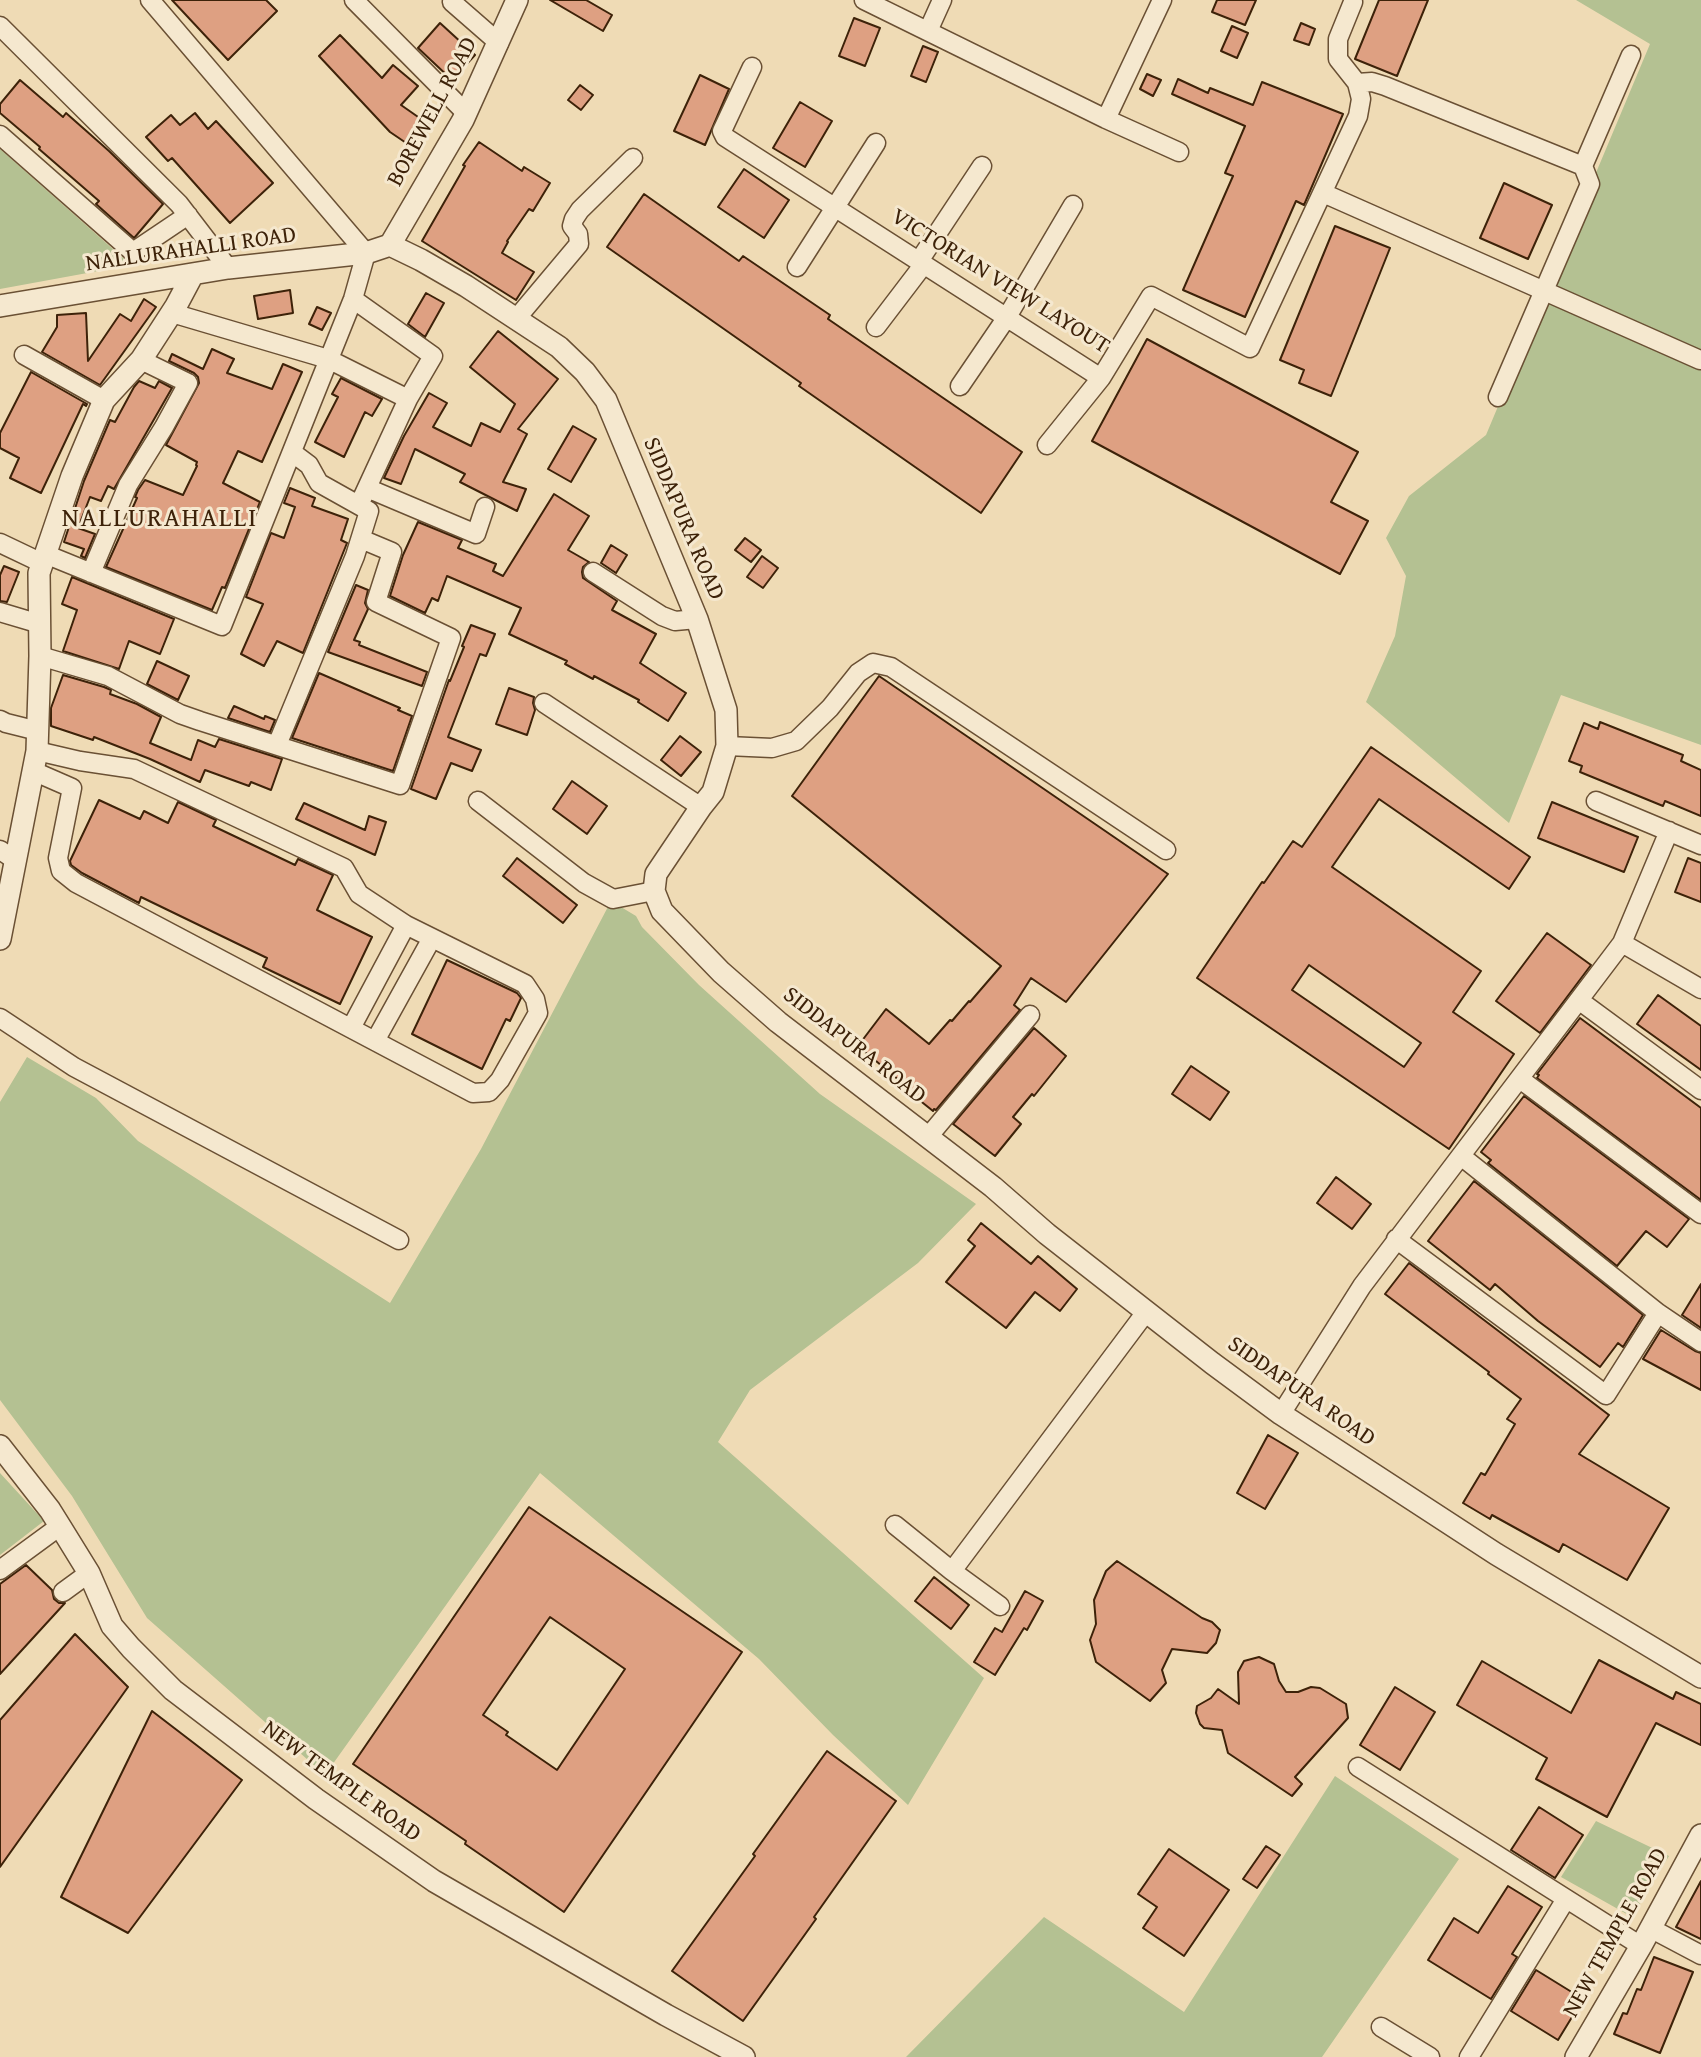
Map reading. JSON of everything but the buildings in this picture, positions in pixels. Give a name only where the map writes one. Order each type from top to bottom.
[{"type":"street","points":[[0,543],[91,573],[222,626],[353,299],[366,253],[150,0]]},
{"type":"street","points":[[354,0],[466,113]]},
{"type":"street","name":"BOREWELL ROAD","points":[[390,245],[466,113],[517,0]]},
{"type":"street","points":[[864,0],[1179,152]]},
{"type":"street","points":[[928,31],[942,0]]},
{"type":"street","points":[[1106,119],[1161,0]]},
{"type":"street","points":[[1351,1],[1338,39],[1338,59],[1357,83],[1372,82],[1385,86],[1583,166]]},
{"type":"street","points":[[452,2],[499,43]]},
{"type":"street","points":[[0,26],[179,204],[228,268]]},
{"type":"street","points":[[1498,397],[1590,184],[1583,166],[1631,55]]},
{"type":"street","name":"VICTORIAN VIEW LAYOUT","points":[[752,68],[722,131],[725,137],[1101,378],[1151,296],[1250,348],[1358,116],[1361,99],[1357,83]]},
{"type":"street","points":[[0,135],[133,252],[188,215]]},
{"type":"street","points":[[797,267],[876,142]]},
{"type":"street","points":[[516,319],[579,244],[579,234],[572,226],[580,210],[633,158]]},
{"type":"street","points":[[876,327],[922,263],[982,166]]},
{"type":"street","points":[[1323,193],[1700,360]]},
{"type":"street","points":[[960,386],[1007,317],[1073,205]]},
{"type":"street","name":"NALLURAHALLI ROAD","points":[[0,306],[228,268],[366,253],[390,245]]},
{"type":"street","name":"SIDDAPURA ROAD","points":[[390,245],[455,280],[559,347],[585,372],[606,400],[697,619],[726,710],[727,746],[713,792],[656,874],[654,891],[662,911],[722,972],[778,1022],[993,1187],[1047,1234],[1146,1312],[1281,1413],[1506,1560],[1701,1677]]},
{"type":"street","points":[[0,939],[8,855],[36,751],[40,656],[38,573],[72,476],[104,400],[141,360],[172,313],[193,274]]},
{"type":"street","points":[[353,299],[433,356],[408,399],[359,505]]},
{"type":"street","points":[[172,313],[328,359],[408,399]]},
{"type":"street","points":[[24,355],[104,400]]},
{"type":"street","points":[[91,573],[128,485],[188,383],[141,360]]},
{"type":"street","points":[[1047,445],[1101,378]]},
{"type":"street","points":[[277,745],[361,539],[369,511],[320,482],[309,465],[293,453]]},
{"type":"street","points":[[367,488],[476,534],[485,507]]},
{"type":"street","points":[[40,656],[108,676],[180,714],[400,785],[452,638],[376,602],[393,552],[361,539]]},
{"type":"street","points":[[593,572],[662,616],[675,621],[697,619]]},
{"type":"street","points":[[0,612],[40,624]]},
{"type":"street","points":[[727,746],[772,748],[796,741],[830,708],[858,673],[873,663],[891,667],[1166,850]]},
{"type":"street","points":[[544,703],[701,807]]},
{"type":"street","points":[[0,720],[36,751],[72,788],[58,858],[61,871],[76,883],[473,1093],[489,1092],[500,1080],[538,1013],[535,999],[524,985],[406,925],[359,894],[345,868],[134,769],[36,751]]},
{"type":"street","points":[[478,801],[584,883],[613,899],[654,891]]},
{"type":"street","points":[[1596,801],[1701,845]]},
{"type":"street","points":[[1281,1413],[1362,1286],[1396,1239],[1622,943],[1669,831]]},
{"type":"street","points":[[351,1028],[406,925]]},
{"type":"street","points":[[375,1041],[432,938]]},
{"type":"street","points":[[1622,943],[1701,989]]},
{"type":"street","points":[[1580,1001],[1701,1090]]},
{"type":"street","points":[[928,1137],[1030,1015]]},
{"type":"street","points":[[0,1018],[74,1067],[399,1240]]},
{"type":"street","points":[[1520,1079],[1701,1214]]},
{"type":"street","points":[[1461,1156],[1658,1314],[1701,1342]]},
{"type":"street","points":[[1396,1239],[1606,1395],[1658,1314]]},
{"type":"street","points":[[952,1571],[1146,1312]]},
{"type":"street","name":"NEW TEMPLE ROAD","points":[[0,1446],[60,1526],[89,1573],[112,1626],[173,1690],[316,1799],[433,1881],[744,2057]]},
{"type":"street","points":[[895,1525],[1000,1606]]},
{"type":"street","points":[[0,1570],[60,1526]]},
{"type":"street","points":[[62,1592],[89,1573]]},
{"type":"street","points":[[1358,1768],[1566,1899],[1645,1937],[1701,1955]]},
{"type":"street","name":"NEW TEMPLE ROAD","points":[[1576,2057],[1701,1835]]},
{"type":"street","points":[[1469,2057],[1566,1899]]},
{"type":"street","points":[[1381,2027],[1430,2057]]},
{"type":"green space","points":[[1576,0],[1701,0],[1701,745],[1561,695],[1509,823],[1366,702],[1395,636],[1406,576],[1386,538],[1409,496],[1486,435],[1650,44]]},
{"type":"green space","points":[[0,149],[131,265],[0,289]]},
{"type":"green space","points":[[611,901],[636,916],[642,927],[699,985],[820,1094],[976,1204],[918,1263],[750,1390],[718,1442],[984,1678],[908,1805],[833,1735],[759,1659],[540,1473],[325,1775],[147,1618],[72,1496],[0,1400],[0,1102],[27,1057],[96,1098],[138,1141],[390,1303],[481,1149]]},
{"type":"green space","points":[[0,1473],[44,1521],[0,1555]]},
{"type":"green space","points":[[1335,1776],[1459,1859],[1322,2057],[906,2057],[1044,1917],[1184,2012]]},
{"type":"green space","points":[[1596,1821],[1669,1856],[1632,1917],[1561,1877]]},
{"type":"district","name":"NALLURAHALLI","points":[[160,519]]}]
